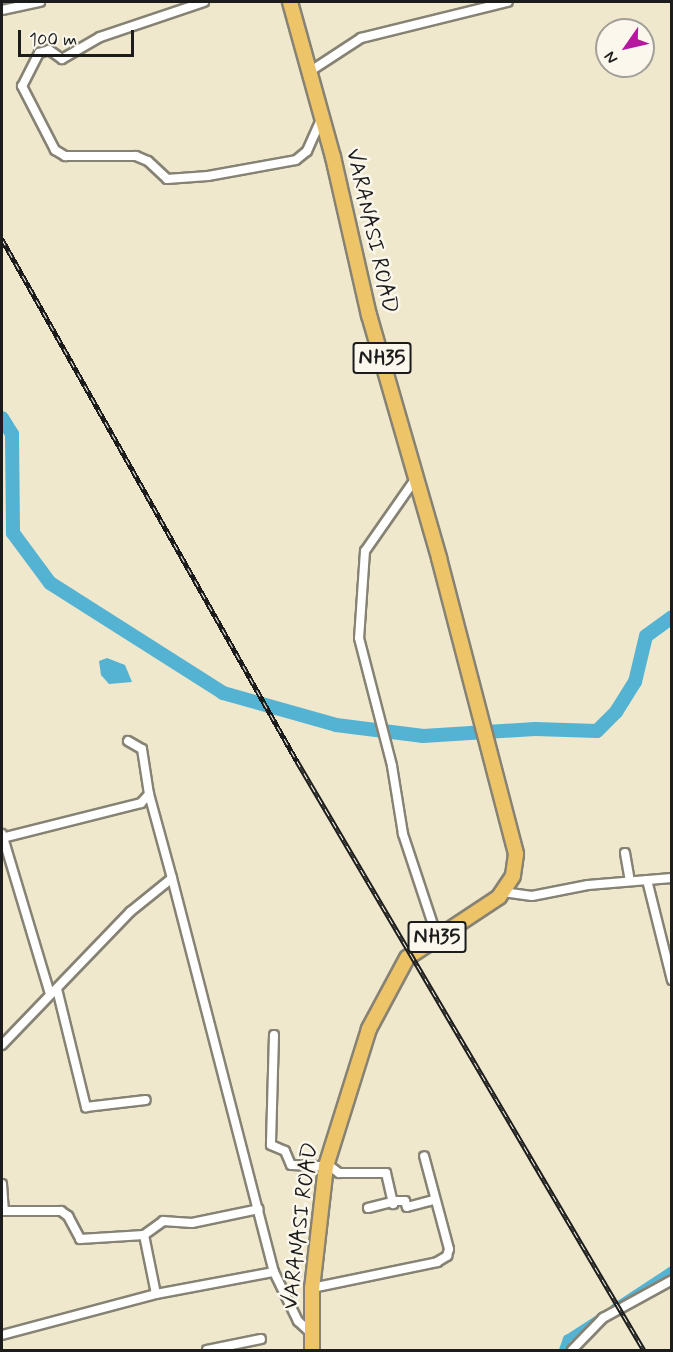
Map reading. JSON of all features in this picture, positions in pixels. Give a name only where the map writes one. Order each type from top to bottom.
[{"type":"highway","name":"VARANASI ROAD","points":[[290,2],[322,118],[369,315],[416,478],[516,854],[513,876],[504,892]]},
{"type":"highway","name":"NH35","points":[[436,938],[504,892]]},
{"type":"highway","name":"VARANASI ROAD","points":[[312,1350],[312,1288],[327,1165],[342,1107],[369,1029],[394,977],[407,958],[436,938]]},
{"type":"street","points":[[2,10],[40,2]]},
{"type":"street","points":[[204,2],[100,37],[62,59],[45,49],[39,53],[22,86],[55,150],[65,156],[136,156],[148,161],[167,179],[208,176],[296,160],[307,151],[322,118]]},
{"type":"street","points":[[309,72],[362,38],[507,2]]},
{"type":"street","points":[[416,478],[375,534],[363,557],[359,638],[372,696],[392,766],[402,834],[436,938]]},
{"type":"street","points":[[128,741],[142,749],[149,794],[259,1209],[273,1272],[298,1321],[311,1333]]},
{"type":"street","points":[[146,1100],[86,1107],[54,991],[2,836],[141,803],[149,794]]},
{"type":"street","points":[[626,853],[630,881]]},
{"type":"street","points":[[2,1045],[130,912],[172,878]]},
{"type":"street","points":[[504,892],[532,896],[588,885],[672,878]]},
{"type":"street","points":[[647,880],[672,980]]},
{"type":"street","points":[[274,1035],[271,1145],[285,1151],[291,1165],[327,1165],[339,1173],[386,1173],[393,1204]]},
{"type":"street","points":[[312,1288],[443,1260],[449,1249],[433,1200],[424,1156]]},
{"type":"street","points":[[2,1184],[3,1211],[61,1211],[69,1216],[80,1239],[144,1235],[163,1221],[192,1223],[259,1209]]},
{"type":"street","points":[[368,1208],[405,1202],[407,1207],[433,1200]]},
{"type":"street","points":[[144,1235],[156,1294]]},
{"type":"street","points":[[2,1335],[156,1294],[273,1272]]},
{"type":"street","points":[[572,1350],[603,1318],[672,1280]]},
{"type":"street","points":[[207,1350],[261,1339]]},
{"type":"water","points":[[107,658],[125,665],[132,682],[109,684],[101,675],[99,661]]},
{"type":"waterway","points":[[2,418],[12,434],[13,533],[50,583],[223,693],[336,725],[423,736],[535,729],[597,731],[616,712],[635,682],[646,636],[672,617]]},
{"type":"waterway","points":[[614,1308],[672,1270]]},
{"type":"waterway","points":[[563,1350],[567,1339],[601,1317]]},
{"type":"railway","points":[[2,239],[297,761],[644,1350]]}]
